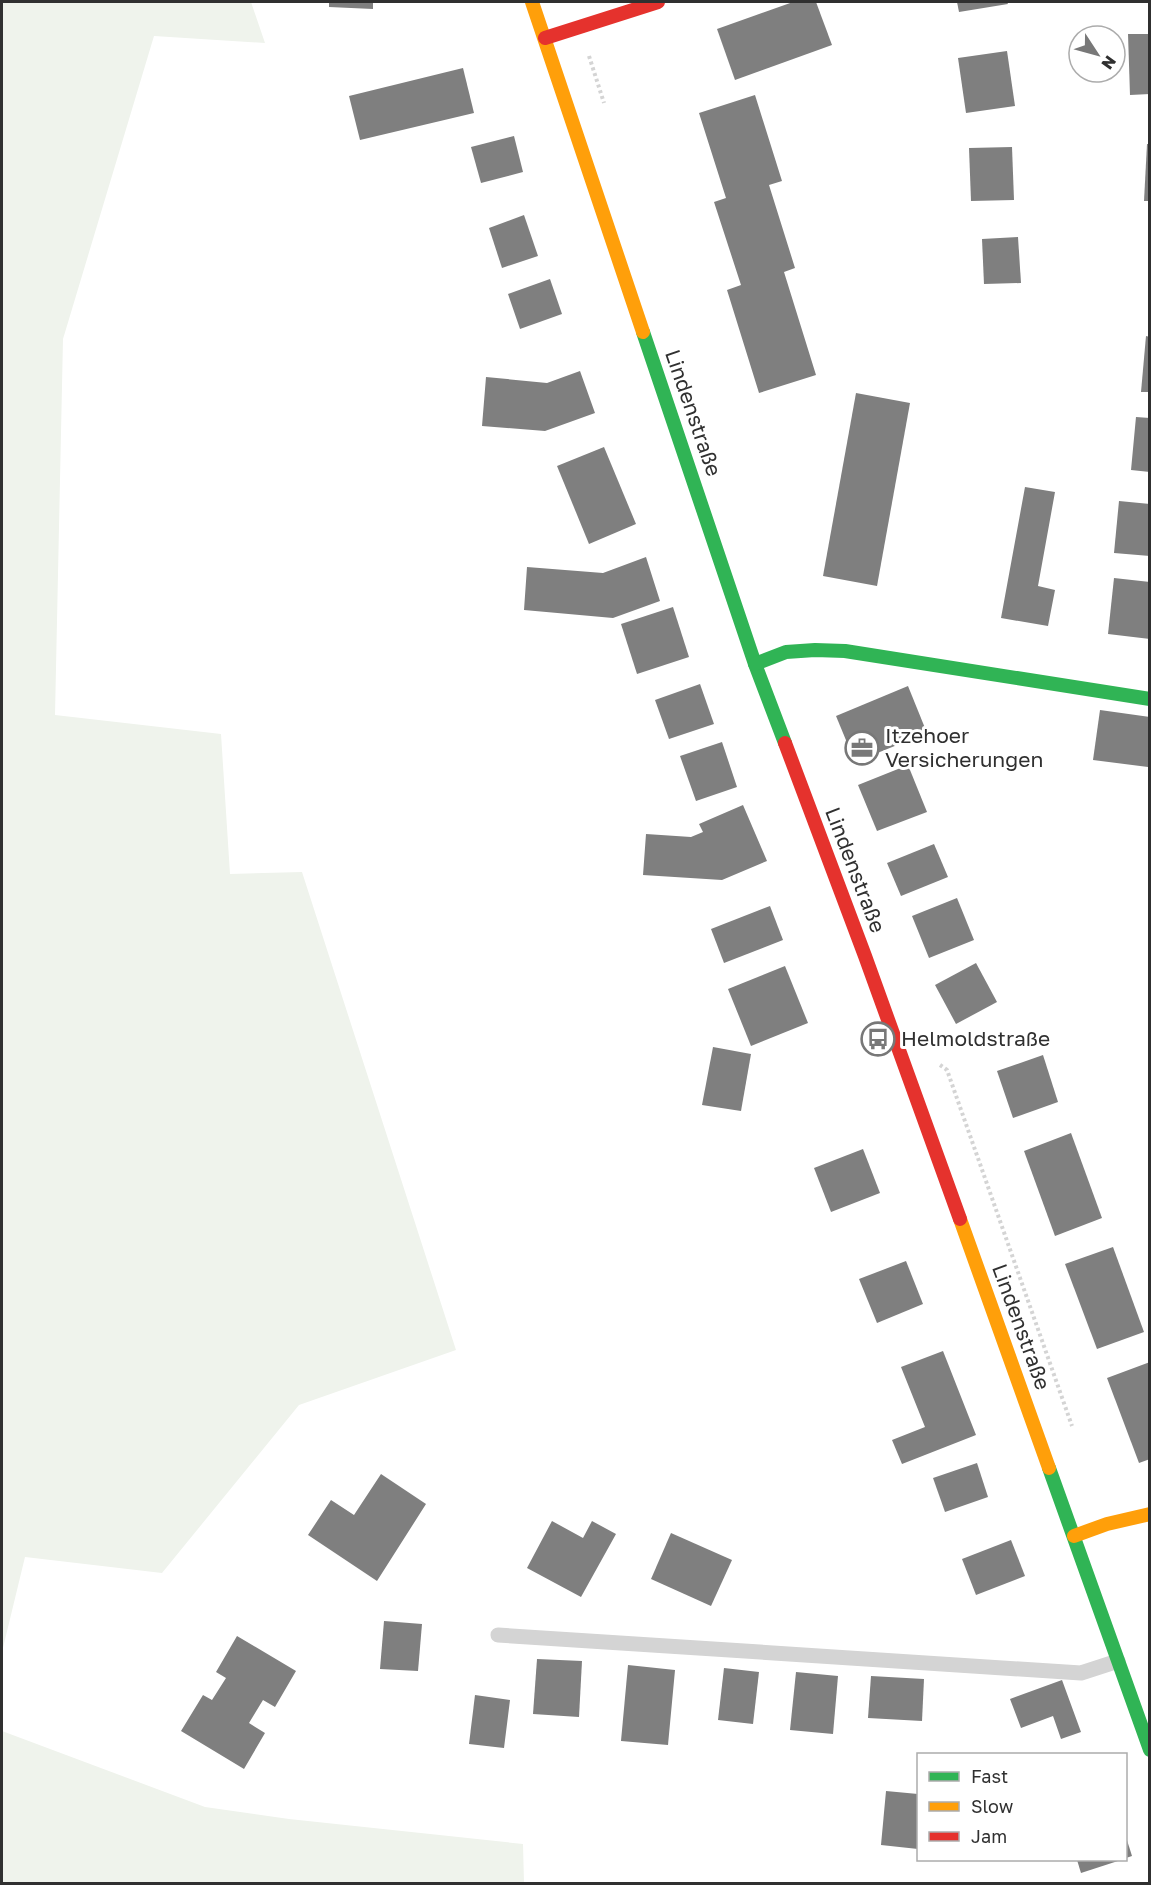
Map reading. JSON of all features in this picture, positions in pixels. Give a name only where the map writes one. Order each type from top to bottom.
[{"type":"street","name":"Lindenstraße","points":[[532,2],[755,664],[865,956],[1149,1750]]},
{"type":"street","points":[[545,38],[658,2]]},
{"type":"street","points":[[755,664],[786,652],[845,651],[1149,699]]},
{"type":"street","points":[[1074,1536],[1107,1524],[1149,1514]]},
{"type":"lane","points":[[498,1635],[1081,1673],[1118,1660]]},
{"type":"shaded area","points":[[2,2],[251,2],[265,43],[154,36],[63,339],[55,715],[221,734],[230,874],[302,872],[456,1350],[299,1405],[162,1573],[25,1557],[2,1652]]},
{"type":"shaded area","points":[[2,1731],[205,1807],[289,1819],[523,1844],[524,1883],[2,1883]]},
{"type":"building","points":[[329,2],[373,2],[373,9],[329,7]]},
{"type":"building","points":[[793,2],[816,2],[832,45],[735,80],[717,29]]},
{"type":"building","points":[[957,2],[1007,2],[1008,4],[959,12]]},
{"type":"building","points":[[1128,34],[1150,34],[1150,94],[1130,95]]},
{"type":"building","points":[[1007,51],[1015,106],[966,113],[958,58]]},
{"type":"building","points":[[463,68],[474,113],[360,140],[349,96]]},
{"type":"building","points":[[755,95],[782,181],[769,185],[795,268],[784,272],[816,375],[759,393],[727,290],[741,285],[714,202],[726,198],[699,113]]},
{"type":"building","points":[[514,136],[523,172],[481,183],[471,147]]},
{"type":"building","points":[[1147,144],[1150,144],[1150,201],[1144,201]]},
{"type":"building","points":[[1012,147],[1014,200],[971,201],[969,148]]},
{"type":"building","points":[[524,215],[538,256],[502,268],[489,228]]},
{"type":"building","points":[[1018,237],[1021,283],[984,284],[982,239]]},
{"type":"building","points":[[550,279],[562,314],[520,329],[508,294]]},
{"type":"building","points":[[1146,336],[1150,337],[1150,392],[1141,392]]},
{"type":"building","points":[[580,371],[595,413],[545,431],[482,426],[486,377],[547,383]]},
{"type":"building","points":[[856,393],[910,403],[877,586],[823,576]]},
{"type":"building","points":[[1136,417],[1150,418],[1150,472],[1131,470]]},
{"type":"building","points":[[604,447],[636,524],[589,544],[557,466]]},
{"type":"building","points":[[1025,487],[1055,492],[1038,586],[1055,590],[1048,626],[1001,618]]},
{"type":"building","points":[[1119,501],[1150,504],[1150,556],[1114,553]]},
{"type":"building","points":[[646,557],[660,601],[613,618],[524,610],[527,567],[603,573]]},
{"type":"building","points":[[1114,578],[1150,582],[1150,639],[1108,634]]},
{"type":"building","points":[[673,607],[689,657],[637,674],[621,624]]},
{"type":"building","points":[[700,684],[714,724],[669,739],[655,700]]},
{"type":"building","points":[[908,686],[927,733],[855,762],[836,716]]},
{"type":"building","points":[[1100,710],[1150,717],[1148,767],[1093,760]]},
{"type":"building","points":[[722,742],[737,787],[696,801],[680,756]]},
{"type":"building","points":[[908,765],[927,812],[877,831],[858,785]]},
{"type":"building","points":[[743,805],[767,861],[722,880],[643,875],[646,834],[691,837],[703,832],[699,824]]},
{"type":"building","points":[[934,844],[948,877],[901,896],[887,863]]},
{"type":"building","points":[[957,898],[974,940],[929,958],[912,916]]},
{"type":"building","points":[[770,906],[783,940],[724,963],[711,929]]},
{"type":"building","points":[[976,963],[997,1002],[956,1024],[935,985]]},
{"type":"building","points":[[785,966],[808,1023],[751,1046],[728,989]]},
{"type":"building","points":[[713,1047],[751,1054],[741,1111],[702,1105]]},
{"type":"building","points":[[1043,1055],[1058,1102],[1013,1118],[997,1071]]},
{"type":"building","points":[[1071,1133],[1102,1218],[1055,1236],[1024,1151]]},
{"type":"building","points":[[863,1149],[880,1193],[831,1212],[814,1168]]},
{"type":"building","points":[[1113,1247],[1144,1332],[1097,1349],[1065,1264]]},
{"type":"building","points":[[906,1261],[923,1304],[877,1323],[859,1279]]},
{"type":"building","points":[[943,1351],[976,1435],[902,1464],[892,1440],[925,1427],[901,1367]]},
{"type":"building","points":[[1150,1362],[1150,1459],[1139,1463],[1107,1378]]},
{"type":"building","points":[[977,1463],[988,1497],[945,1512],[933,1478]]},
{"type":"building","points":[[381,1474],[426,1504],[377,1581],[308,1535],[331,1500],[354,1515]]},
{"type":"building","points":[[552,1521],[583,1538],[592,1521],[616,1534],[581,1597],[527,1568]]},
{"type":"building","points":[[671,1533],[732,1560],[711,1606],[651,1579]]},
{"type":"building","points":[[1011,1540],[1025,1576],[976,1595],[962,1559]]},
{"type":"building","points":[[384,1621],[422,1624],[418,1671],[380,1669]]},
{"type":"building","points":[[237,1636],[296,1671],[275,1707],[263,1700],[249,1723],[265,1733],[244,1769],[181,1731],[203,1695],[212,1700],[226,1678],[216,1672]]},
{"type":"building","points":[[537,1659],[582,1661],[579,1717],[533,1714]]},
{"type":"building","points":[[628,1665],[675,1670],[668,1745],[621,1741]]},
{"type":"building","points":[[724,1668],[759,1672],[753,1724],[718,1720]]},
{"type":"building","points":[[796,1672],[838,1676],[833,1734],[790,1730]]},
{"type":"building","points":[[871,1676],[924,1679],[922,1721],[868,1718]]},
{"type":"building","points":[[1062,1680],[1081,1732],[1061,1739],[1053,1716],[1021,1728],[1010,1699]]},
{"type":"building","points":[[475,1695],[510,1700],[504,1748],[469,1744]]},
{"type":"building","points":[[886,1791],[917,1794],[917,1849],[881,1845]]},
{"type":"building","points":[[1127,1840],[1132,1856],[1127,1858]]},
{"type":"building","points":[[1077,1861],[1118,1861],[1081,1873]]},
{"type":"traffic: fast","points":[[643,332],[755,664],[785,743]]},
{"type":"traffic: fast","points":[[755,664],[786,652],[845,651],[1150,699]]},
{"type":"traffic: fast","points":[[1049,1468],[1150,1750]]},
{"type":"traffic: slow","points":[[532,2],[643,332]]},
{"type":"traffic: slow","points":[[960,1219],[1049,1468]]},
{"type":"traffic: slow","points":[[1074,1536],[1107,1524],[1150,1514]]},
{"type":"traffic: jam","points":[[545,38],[658,2]]},
{"type":"traffic: jam","points":[[785,743],[960,1219]]},
{"type":"place","name":"Itzehoer Versicherungen","points":[[862,748]]},
{"type":"place","name":"Helmoldstraße","points":[[878,1039]]}]
